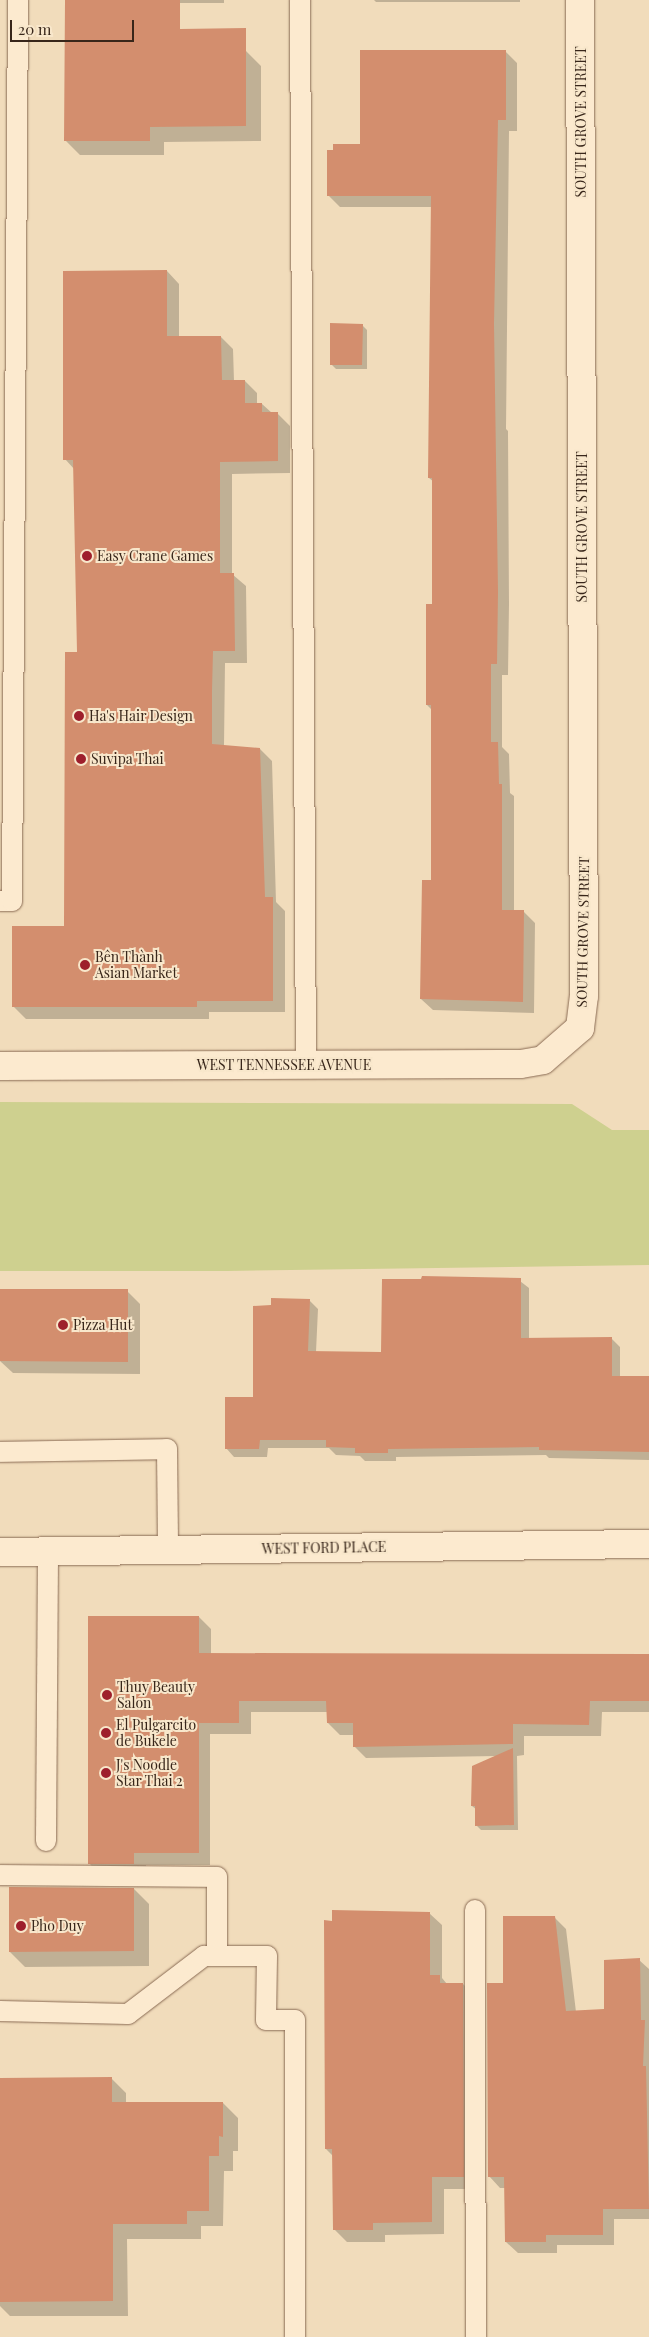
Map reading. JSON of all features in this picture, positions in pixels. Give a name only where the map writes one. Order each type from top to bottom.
[{"type":"street","name":"SOUTH GROVE STREET","points":[[562,1046],[580,1028],[584,996],[580,0]]},
{"type":"street","name":"WEST TENNESSEE AVENUE","points":[[0,1066],[521,1064],[544,1060],[562,1046]]},
{"type":"street","name":"WEST FORD PLACE","points":[[0,1552],[649,1544]]},
{"type":"lane","points":[[0,901],[12,901],[8,243],[18,0]]},
{"type":"lane","points":[[300,0],[306,1065]]},
{"type":"lane","points":[[0,1452],[167,1449],[168,1550]]},
{"type":"lane","points":[[46,1841],[48,1551]]},
{"type":"lane","points":[[0,1875],[217,1877],[217,1956]]},
{"type":"lane","points":[[475,1910],[476,2337]]},
{"type":"lane","points":[[0,2011],[128,2014],[204,1956],[267,1956],[266,2020],[295,2020],[295,2337]]},
{"type":"green space","points":[[0,1102],[572,1104],[612,1130],[649,1130],[649,1265],[227,1271],[0,1271]]},
{"type":"building","points":[[65,0],[180,0],[180,29],[246,28],[246,126],[150,127],[150,141],[64,141]]},
{"type":"building","points":[[360,50],[506,50],[506,120],[498,120],[494,324],[498,592],[497,664],[491,664],[491,742],[498,742],[499,784],[502,784],[502,910],[524,910],[523,1002],[420,999],[422,880],[431,880],[431,705],[426,705],[426,604],[432,604],[432,478],[428,478],[431,196],[327,196],[327,150],[333,150],[333,144],[360,144]]},
{"type":"building","points":[[167,270],[167,336],[221,336],[222,380],[245,380],[245,403],[262,403],[262,412],[278,412],[278,461],[220,462],[220,573],[234,573],[235,651],[213,651],[212,691],[212,744],[260,748],[265,897],[273,897],[273,1001],[197,1001],[197,1007],[12,1007],[12,926],[64,926],[65,652],[77,652],[73,460],[63,460],[63,271]]},
{"type":"building","points":[[330,323],[363,324],[362,365],[330,365]]},
{"type":"building","points":[[422,1276],[521,1278],[521,1338],[612,1337],[612,1376],[649,1376],[649,1452],[539,1450],[539,1447],[388,1449],[388,1453],[355,1453],[355,1448],[326,1447],[326,1440],[260,1440],[259,1449],[225,1449],[225,1397],[253,1397],[253,1306],[271,1305],[271,1298],[310,1299],[308,1351],[381,1352],[382,1279],[421,1279]]},
{"type":"building","points":[[0,1289],[128,1289],[128,1362],[0,1361]]},
{"type":"building","points":[[88,1616],[199,1616],[199,1653],[649,1654],[649,1701],[590,1701],[589,1725],[513,1724],[513,1744],[353,1747],[353,1723],[327,1723],[326,1701],[239,1701],[239,1723],[199,1723],[199,1853],[134,1853],[134,1864],[88,1864]]},
{"type":"building","points":[[513,1748],[514,1825],[475,1826],[475,1806],[471,1806],[472,1766]]},
{"type":"building","points":[[9,1887],[134,1888],[134,1951],[9,1952]]},
{"type":"building","points":[[332,1910],[430,1912],[430,1975],[440,1975],[440,1983],[463,1983],[464,2177],[432,2177],[432,2222],[373,2223],[373,2230],[333,2230],[332,2149],[325,2149],[324,1920],[332,1921]]},
{"type":"building","points":[[503,1916],[555,1916],[566,2011],[604,2009],[604,1960],[640,1958],[641,2020],[645,2020],[643,2066],[646,2066],[649,2209],[603,2209],[603,2235],[546,2235],[546,2242],[505,2242],[504,2177],[488,2177],[487,1983],[503,1983]]},
{"type":"building","points":[[112,2077],[112,2102],[223,2102],[223,2137],[219,2136],[219,2156],[209,2156],[209,2211],[187,2211],[187,2224],[113,2224],[113,2301],[0,2302],[0,2078]]},
{"type":"place","name":"Easy Crane Games","points":[[87,556]]},
{"type":"place","name":"Ha's Hair Design","points":[[79,716]]},
{"type":"place","name":"Suvipa Thai","points":[[81,759]]},
{"type":"place","name":"Bên Thành Asian Market","points":[[85,965]]},
{"type":"place","name":"Pizza Hut","points":[[63,1325]]},
{"type":"place","name":"Thuy Beauty Salon","points":[[107,1695]]},
{"type":"place","name":"El Pulgarcito de Bukele","points":[[106,1733]]},
{"type":"place","name":"J's Noodle Star Thai 2","points":[[106,1773]]},
{"type":"place","name":"Pho Duy","points":[[21,1926]]}]
